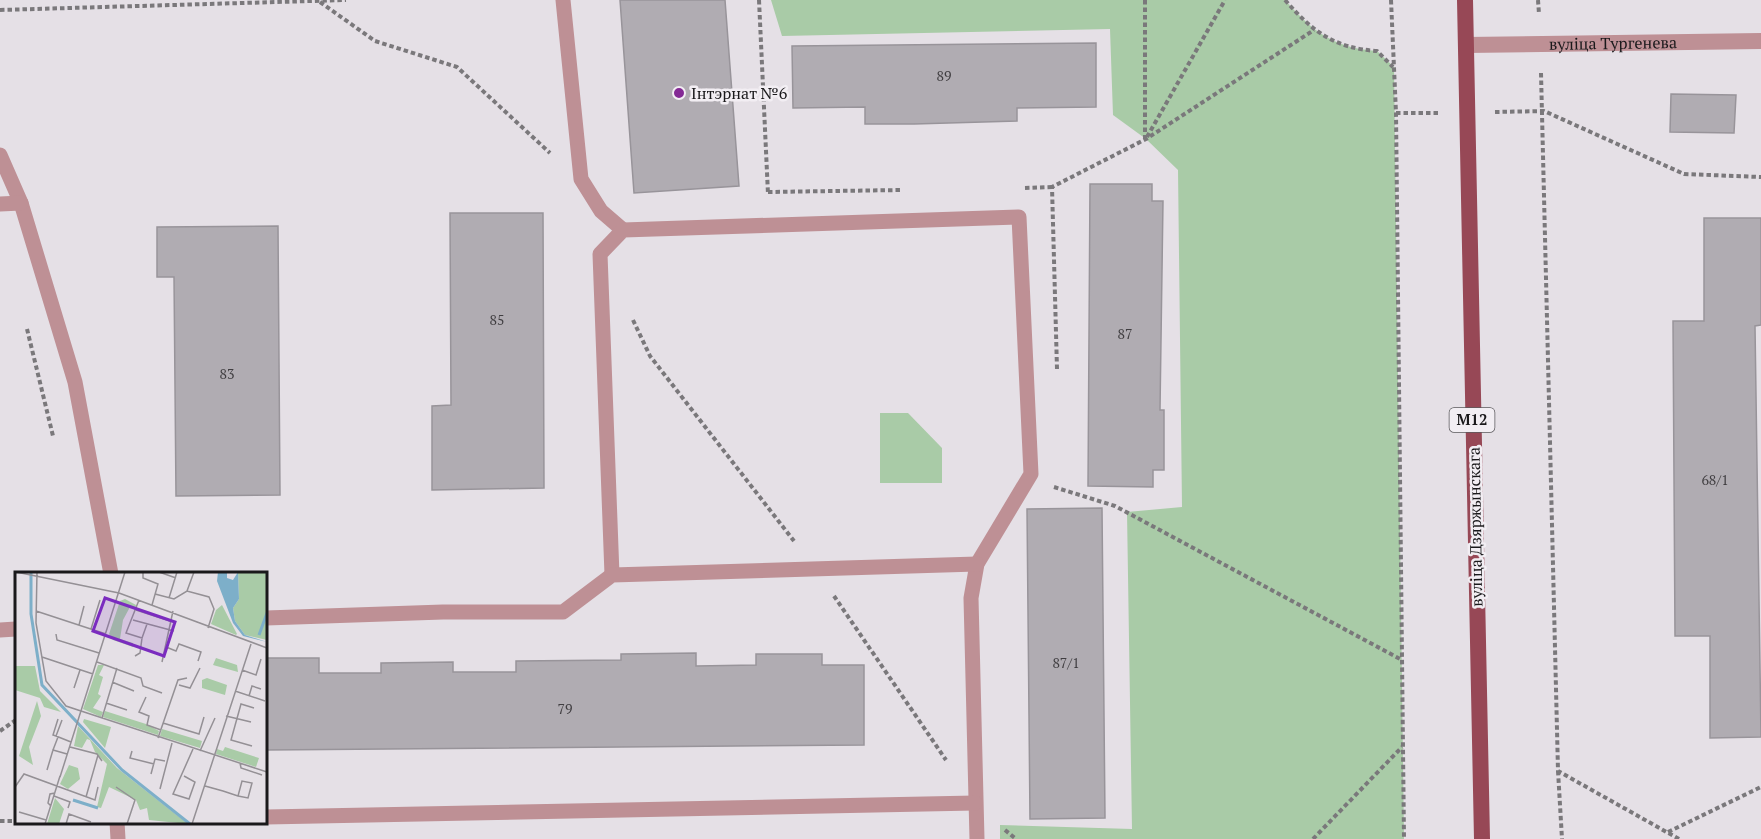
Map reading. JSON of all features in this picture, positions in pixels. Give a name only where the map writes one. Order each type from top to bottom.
[{"type":"main road","name":"вуліца Дзяржынскага","points":[[1465,0],[1465,114],[1482,839]]},
{"type":"street","name":"вуліца Тургенева","points":[[1466,45],[1761,40]]},
{"type":"lane","points":[[563,0],[581,179],[601,211],[623,230],[1019,217],[1031,474],[977,564],[971,598],[977,839]]},
{"type":"lane","points":[[0,155],[21,203],[75,382],[111,572]]},
{"type":"lane","points":[[0,204],[21,203]]},
{"type":"lane","points":[[612,575],[600,254],[623,230]]},
{"type":"lane","points":[[267,618],[443,612],[563,612],[612,575],[977,564]]},
{"type":"lane","points":[[0,630],[15,629]]},
{"type":"lane","points":[[267,817],[975,803]]},
{"type":"lane","points":[[117,824],[118,839]]},
{"type":"path","points":[[0,10],[346,0]]},
{"type":"path","points":[[759,0],[770,225]]},
{"type":"path","points":[[1145,0],[1146,140]]},
{"type":"path","points":[[1146,140],[1225,0]]},
{"type":"path","points":[[1285,0],[1314,30],[1351,49],[1377,51],[1394,67]]},
{"type":"path","points":[[1391,0],[1394,67],[1404,839]]},
{"type":"path","points":[[1538,0],[1544,111],[1558,771],[1562,839]]},
{"type":"path","points":[[320,2],[375,41],[457,67],[558,161]]},
{"type":"path","points":[[1058,375],[1052,187],[1146,140],[1314,30]]},
{"type":"path","points":[[1544,111],[1684,174],[1761,177]]},
{"type":"path","points":[[630,315],[650,356],[815,568],[948,764]]},
{"type":"path","points":[[26,325],[54,438]]},
{"type":"path","points":[[1049,486],[1115,506],[1402,660]]},
{"type":"path","points":[[0,730],[15,721]]},
{"type":"path","points":[[1313,839],[1402,747]]},
{"type":"path","points":[[1558,771],[1679,839]]},
{"type":"path","points":[[1667,832],[1761,787]]},
{"type":"path","points":[[1000,832],[1000,825],[1016,839]]},
{"type":"green space","points":[[771,0],[1285,0],[1305,21],[1325,36],[1348,46],[1377,51],[1394,67],[1404,839],[1000,839],[1000,825],[1132,829],[1127,512],[1182,507],[1178,170],[1146,139],[1113,115],[1110,29],[782,36]]},
{"type":"green space","points":[[880,413],[908,413],[942,448],[942,483],[880,483]]},
{"type":"building","name":"Інтэрнат №6","points":[[620,0],[725,0],[739,186],[634,193]]},
{"type":"building","points":[[1096,43],[1096,107],[1017,108],[1017,121],[914,124],[865,124],[865,107],[793,108],[792,46]]},
{"type":"building","points":[[1671,94],[1736,95],[1734,133],[1670,132]]},
{"type":"building","points":[[1090,184],[1152,184],[1152,201],[1163,201],[1160,410],[1164,410],[1164,470],[1153,470],[1153,487],[1088,486]]},
{"type":"building","points":[[450,213],[543,213],[544,488],[432,490],[432,406],[451,405]]},
{"type":"building","points":[[1704,218],[1761,218],[1761,325],[1755,326],[1761,737],[1710,738],[1710,636],[1675,636],[1673,321],[1704,321]]},
{"type":"building","points":[[278,226],[280,495],[176,496],[174,277],[157,277],[157,227]]},
{"type":"building","points":[[1102,508],[1105,818],[1030,819],[1027,509]]},
{"type":"building","points":[[696,653],[696,666],[756,665],[756,654],[822,654],[822,665],[864,665],[864,745],[267,750],[267,658],[319,658],[319,673],[381,673],[381,663],[453,662],[453,672],[516,672],[516,661],[621,660],[621,654]]},
{"type":"place","name":"Інтэрнат №6","points":[[679,93]]}]
